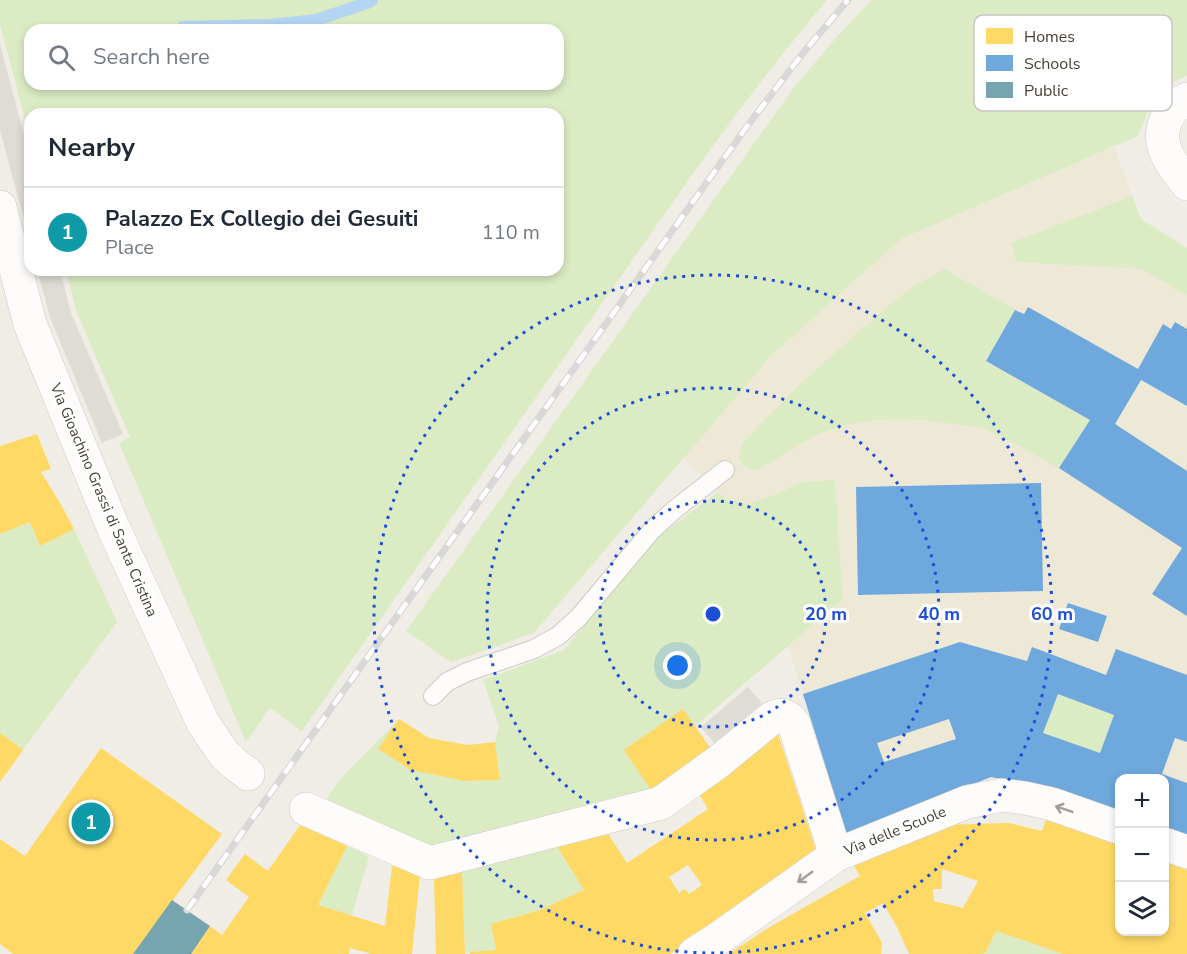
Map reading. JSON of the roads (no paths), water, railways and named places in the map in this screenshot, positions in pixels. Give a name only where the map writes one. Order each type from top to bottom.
[{"type":"street","points":[[1187,99],[1168,116],[1162,133],[1167,155],[1187,184]]},
{"type":"street","name":"Via Gioachino Grassi di Santa Cristina","points":[[0,207],[30,324],[113,527],[203,723],[224,754],[248,774]]},
{"type":"street","points":[[306,808],[430,863],[661,803],[718,762],[772,718],[785,715],[794,724],[836,855]]},
{"type":"street","name":"Via delle Scuole","points":[[694,954],[836,855],[967,802],[1002,795],[1014,796],[1039,801],[1115,827]]},
{"type":"street","points":[[1169,846],[1187,852]]},
{"type":"lane","points":[[433,696],[447,682],[467,672],[534,649],[558,636],[578,618],[652,530],[725,470]]},
{"type":"waterway","points":[[279,24],[316,20],[372,0]]},
{"type":"railway","points":[[187,910],[745,129],[803,53],[848,0]]},
{"type":"place","name":"Palazzo Ex Collegio dei Gesuiti","points":[[91,822]]}]
